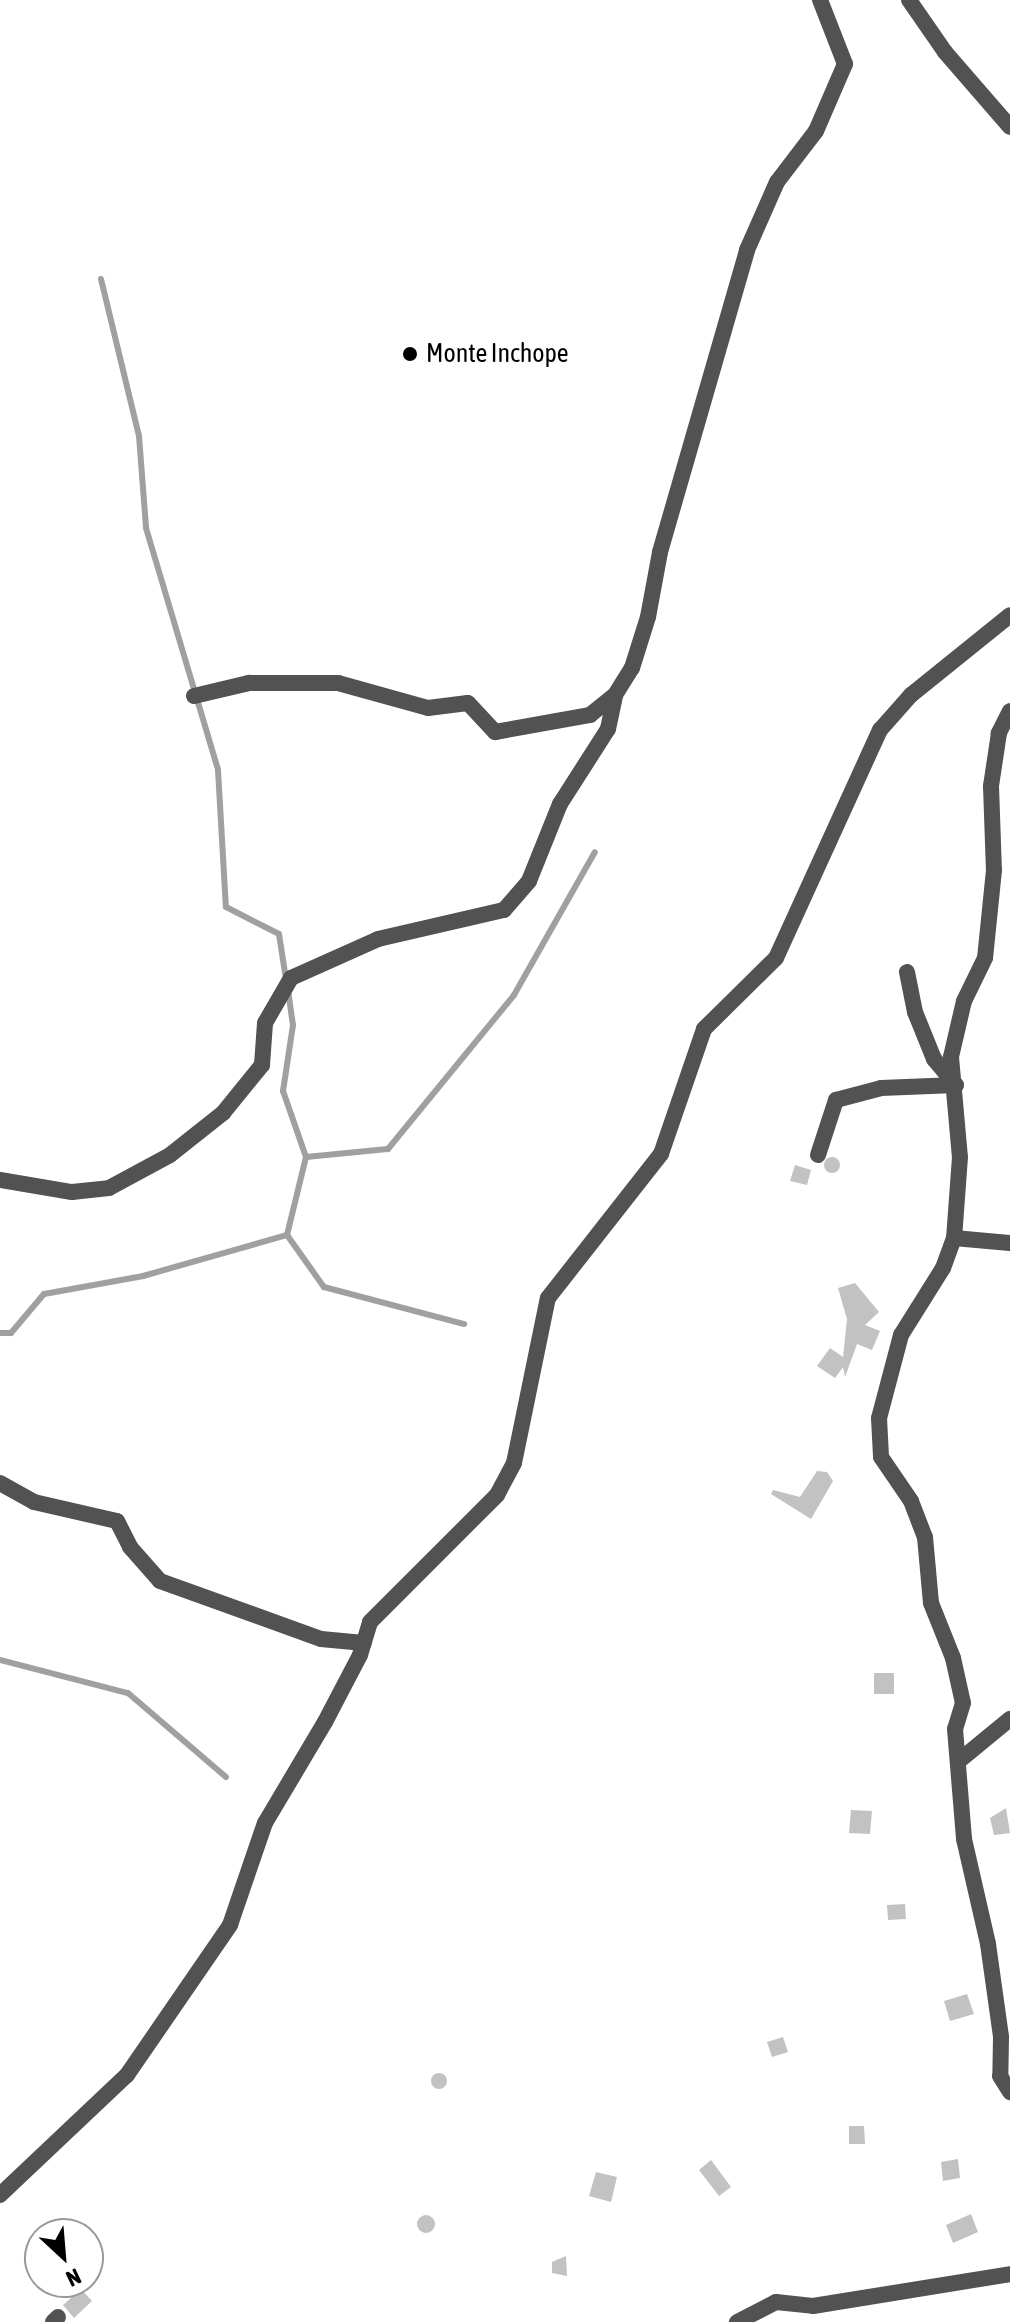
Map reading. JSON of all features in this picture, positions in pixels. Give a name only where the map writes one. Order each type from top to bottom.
[{"type":"street","points":[[194,696],[249,683],[338,683],[428,708],[468,703],[495,732],[590,715],[615,695],[632,668],[648,617],[660,552],[747,251],[777,182],[816,131],[845,64],[820,0]]},
{"type":"street","points":[[909,0],[945,52],[1010,127]]},
{"type":"street","points":[[0,2195],[127,2075],[230,1925],[265,1823],[325,1722],[364,1643],[370,1622],[409,1577],[497,1495],[514,1463],[548,1298],[661,1154],[704,1029],[776,958],[880,730],[911,695],[1010,615]]},
{"type":"street","points":[[0,1180],[72,1192],[109,1188],[170,1155],[223,1113],[262,1065],[265,1023],[291,978],[378,939],[504,910],[529,881],[560,804],[608,729],[615,695]]},
{"type":"street","points":[[1010,711],[999,733],[991,786],[994,870],[985,958],[964,1001],[951,1057],[956,1085],[960,1157],[954,1238],[943,1268],[901,1335],[879,1418],[881,1457],[911,1501],[925,1537],[931,1603],[953,1658],[963,1703],[955,1729],[960,1760],[964,1839],[988,1944],[1001,2037],[1000,2076],[1010,2092]]},
{"type":"street","points":[[907,972],[915,1012],[934,1059],[956,1085]]},
{"type":"street","points":[[818,1155],[836,1100],[881,1088],[956,1085]]},
{"type":"street","points":[[954,1238],[1010,1243]]},
{"type":"street","points":[[0,1483],[34,1502],[117,1521],[130,1547],[160,1581],[321,1639],[364,1643]]},
{"type":"street","points":[[960,1760],[1010,1719]]},
{"type":"street","points":[[737,2322],[776,2302],[813,2306],[1010,2274]]},
{"type":"building","points":[[832,1157],[838,1159],[838,1171],[832,1173],[826,1171],[824,1165],[826,1159]]},
{"type":"building","points":[[795,1165],[811,1170],[807,1185],[790,1181]]},
{"type":"building","points":[[855,1283],[879,1312],[865,1325],[880,1331],[872,1350],[857,1344],[845,1377],[843,1367],[835,1378],[817,1366],[830,1348],[843,1357],[847,1319],[838,1288]]},
{"type":"building","points":[[817,1471],[827,1472],[833,1481],[811,1519],[771,1494],[773,1490],[800,1497]]},
{"type":"building","points":[[874,1673],[894,1673],[894,1694],[874,1694]]},
{"type":"building","points":[[1006,1808],[1010,1833],[994,1835],[990,1818]]},
{"type":"building","points":[[851,1810],[872,1811],[870,1834],[849,1833]]},
{"type":"building","points":[[905,1904],[906,1919],[888,1920],[887,1905]]},
{"type":"building","points":[[967,1994],[974,2014],[950,2021],[944,2001]]},
{"type":"building","points":[[783,2037],[788,2052],[772,2057],[767,2042]]},
{"type":"building","points":[[436,2073],[442,2073],[447,2081],[445,2087],[436,2089],[431,2084],[431,2078]]},
{"type":"building","points":[[849,2126],[864,2126],[865,2144],[849,2144]]},
{"type":"building","points":[[958,2159],[960,2178],[943,2181],[941,2162]]},
{"type":"building","points":[[711,2160],[731,2187],[719,2196],[699,2170]]},
{"type":"building","points":[[596,2172],[617,2177],[611,2202],[589,2196]]},
{"type":"building","points":[[971,2214],[978,2232],[953,2243],[946,2225]]},
{"type":"building","points":[[426,2215],[435,2224],[426,2233],[417,2224]]},
{"type":"building","points":[[566,2256],[567,2276],[552,2273],[552,2262]]},
{"type":"building","points":[[71,2298],[89,2298],[92,2301],[74,2318],[63,2305]]},
{"type":"waterway","points":[[101,279],[139,436],[146,528],[218,770],[226,907],[279,934],[286,979]]},
{"type":"waterway","points":[[287,1235],[306,1157],[388,1149],[514,995],[595,852]]},
{"type":"waterway","points":[[288,990],[293,1025],[283,1091],[306,1157]]},
{"type":"waterway","points":[[0,1333],[11,1333],[44,1294],[143,1276],[287,1235],[324,1287],[464,1324]]},
{"type":"waterway","points":[[0,1660],[128,1693],[226,1777]]},
{"type":"place","name":"Monte Inchope","points":[[410,354]]}]
